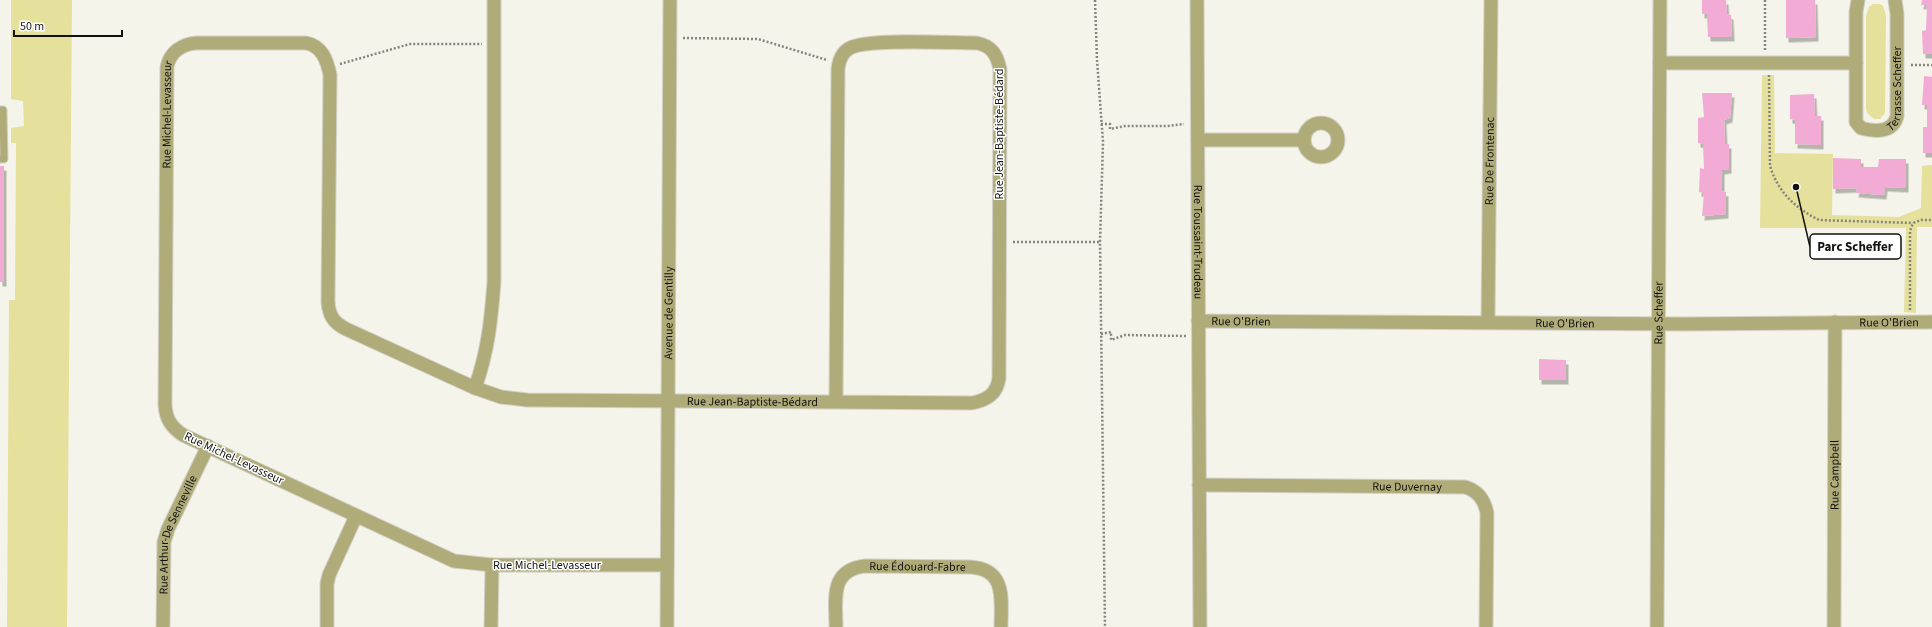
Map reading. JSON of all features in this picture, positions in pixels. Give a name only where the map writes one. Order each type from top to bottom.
[{"type":"street","points":[[475,388],[486,353],[494,282],[494,0]]},
{"type":"street","name":"Avenue de Gentilly","points":[[667,627],[670,0]]},
{"type":"street","name":"Rue Toussaint-Trudeau","points":[[1197,0],[1200,627]]},
{"type":"street","name":"Rue De Frontenac","points":[[1488,322],[1491,0]]},
{"type":"street","name":"Rue Scheffer","points":[[1656,627],[1660,0]]},
{"type":"street","name":"Terrasse Scheffer","points":[[1858,0],[1856,12],[1856,118],[1857,125],[1866,130],[1889,129],[1895,122],[1897,116],[1897,14],[1895,0]]},
{"type":"street","name":"Rue Michel-Levasseur","points":[[667,401],[514,399],[501,397],[475,388],[346,329],[335,322],[330,314],[328,294],[330,75],[327,62],[320,50],[312,44],[306,43],[191,44],[175,51],[168,61],[166,67],[165,405],[167,418],[172,427],[183,435],[356,516],[446,558],[463,563],[492,565],[667,565]]},
{"type":"street","name":"Rue Jean-Baptiste-Bédard","points":[[667,401],[972,403],[988,398],[995,391],[998,385],[1000,69],[995,54],[987,46],[977,43],[868,43],[849,48],[841,57],[838,69],[836,402]]},
{"type":"street","points":[[1660,63],[1856,63]]},
{"type":"street","points":[[1198,140],[1304,140]]},
{"type":"street","name":"Rue O'Brien","points":[[1198,321],[1659,323],[1932,322]]},
{"type":"street","name":"Rue Campbell","points":[[1834,627],[1835,322]]},
{"type":"street","name":"Rue Arthur-De Senneville","points":[[163,627],[164,542],[168,530],[208,446]]},
{"type":"street","name":"Rue Duvernay","points":[[1199,485],[1465,487],[1471,489],[1482,499],[1487,513],[1486,627]]},
{"type":"street","points":[[327,627],[327,584],[329,574],[356,516]]},
{"type":"street","points":[[491,627],[492,565]]},
{"type":"street","name":"Rue Édouard-Fabre","points":[[836,627],[836,591],[838,581],[849,570],[859,567],[872,566],[970,567],[984,569],[992,574],[1000,587],[1001,627]]},
{"type":"lane","points":[[0,110],[3,110],[4,160],[0,159]]},
{"type":"path","points":[[1095,0],[1097,60],[1103,142],[1100,242],[1104,627]]},
{"type":"path","points":[[1765,0],[1765,64],[1769,75],[1770,166],[1774,178],[1786,197],[1818,220],[1913,222],[1932,220]]},
{"type":"path","points":[[680,38],[758,39],[830,61]]},
{"type":"path","points":[[339,64],[410,44],[484,44]]},
{"type":"path","points":[[1906,65],[1932,65]]},
{"type":"path","points":[[1101,124],[1110,124],[1110,129],[1125,126],[1168,126],[1187,124]]},
{"type":"path","points":[[1910,322],[1910,231],[1913,222]]},
{"type":"path","points":[[1010,242],[1100,242]]},
{"type":"path","points":[[1101,334],[1111,332],[1111,340],[1125,335],[1188,336]]},
{"type":"shaded area","points":[[11,0],[72,0],[67,627],[7,627],[9,300],[15,300],[16,143],[11,143],[11,128],[24,126],[23,101],[11,99]]},
{"type":"shaded area","points":[[1873,4],[1880,4],[1883,6],[1886,16],[1885,113],[1880,119],[1874,119],[1867,113],[1866,108],[1866,16],[1869,7]]},
{"type":"shaded area","points":[[1762,75],[1774,75],[1775,153],[1833,154],[1832,215],[1899,217],[1921,208],[1922,166],[1932,165],[1932,227],[1917,227],[1916,313],[1904,312],[1906,228],[1760,228]]},
{"type":"building","points":[[1702,0],[1726,0],[1727,14],[1731,15],[1732,37],[1708,37],[1707,14],[1702,14]]},
{"type":"building","points":[[1786,0],[1815,0],[1816,37],[1786,38]]},
{"type":"building","points":[[1922,0],[1932,0],[1932,54],[1923,54],[1922,31],[1926,30],[1927,5],[1921,5]]},
{"type":"building","points":[[1924,76],[1932,77],[1932,153],[1923,153],[1923,127],[1927,127],[1927,105],[1922,105]]},
{"type":"building","points":[[1702,93],[1732,93],[1730,118],[1724,120],[1725,144],[1729,144],[1729,169],[1722,170],[1722,191],[1726,192],[1726,214],[1702,216],[1704,193],[1699,192],[1700,168],[1704,169],[1703,144],[1698,143],[1698,118],[1704,117]]},
{"type":"building","points":[[1814,94],[1815,116],[1821,116],[1821,145],[1795,144],[1795,120],[1790,119],[1790,95]]},
{"type":"building","points":[[1833,158],[1861,159],[1861,167],[1878,167],[1879,159],[1906,159],[1906,188],[1885,187],[1884,195],[1856,193],[1857,188],[1833,189]]},
{"type":"building","points":[[0,166],[4,166],[4,282],[0,282]]},
{"type":"building","points":[[1539,359],[1566,360],[1566,380],[1539,380]]},
{"type":"place","name":"Parc Scheffer","points":[[1796,187]]}]
